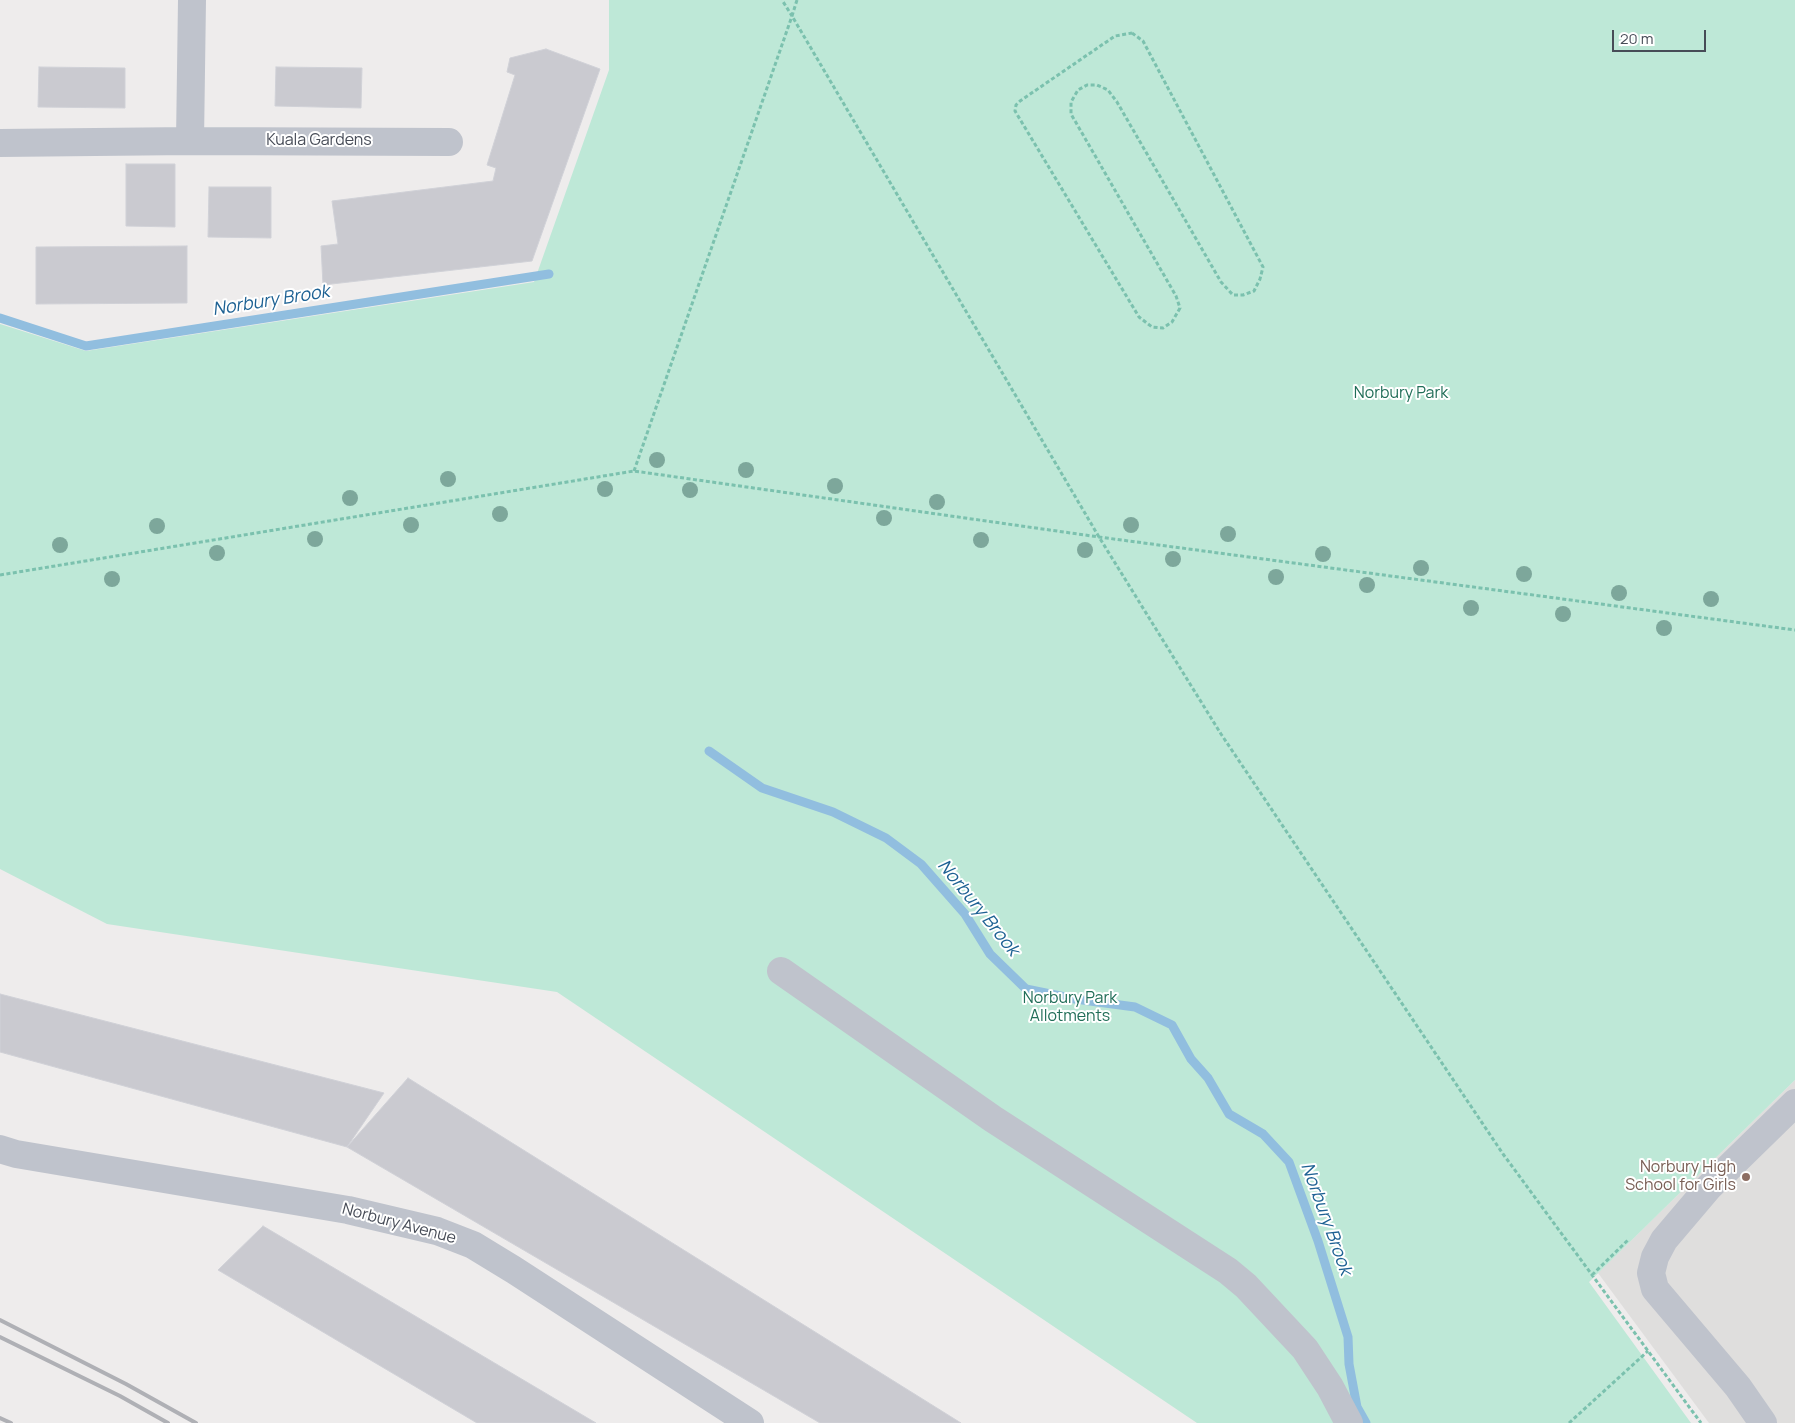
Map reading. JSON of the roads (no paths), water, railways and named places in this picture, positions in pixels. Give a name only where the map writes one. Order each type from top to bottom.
[{"type":"street","points":[[190,141],[192,0]]},
{"type":"street","name":"Kuala Gardens","points":[[0,143],[190,141],[449,142]]},
{"type":"street","points":[[781,971],[993,1118],[1228,1271],[1246,1286],[1305,1349],[1330,1387],[1350,1423]]},
{"type":"street","points":[[1763,1423],[1738,1388],[1654,1289],[1651,1273],[1655,1256],[1664,1240],[1709,1187],[1795,1103]]},
{"type":"street","name":"Norbury Avenue","points":[[0,1149],[35,1157],[348,1210],[437,1231],[473,1245],[514,1270],[750,1423]]},
{"type":"waterway","name":"Norbury Brook","points":[[0,318],[86,346],[549,274]]},
{"type":"waterway","name":"Norbury Brook","points":[[709,751],[762,788],[833,812],[886,838],[921,864],[965,914],[990,954],[1026,989],[1075,999],[1135,1007],[1172,1025],[1191,1059],[1208,1078],[1229,1114],[1263,1134],[1289,1162],[1318,1241],[1348,1337],[1349,1364],[1357,1407],[1366,1423]]},
{"type":"railway","points":[[0,1320],[126,1384],[196,1423]]},
{"type":"railway","points":[[0,1337],[120,1396],[168,1423]]},
{"type":"railway","points":[[0,1418],[11,1423]]},
{"type":"place","name":"Norbury High School for Girls","points":[[1746,1177]]},
{"type":"park label","name":"Norbury Park","points":[[1401,394]]},
{"type":"park label","name":"Norbury Park Allotments","points":[[1070,1008]]}]
